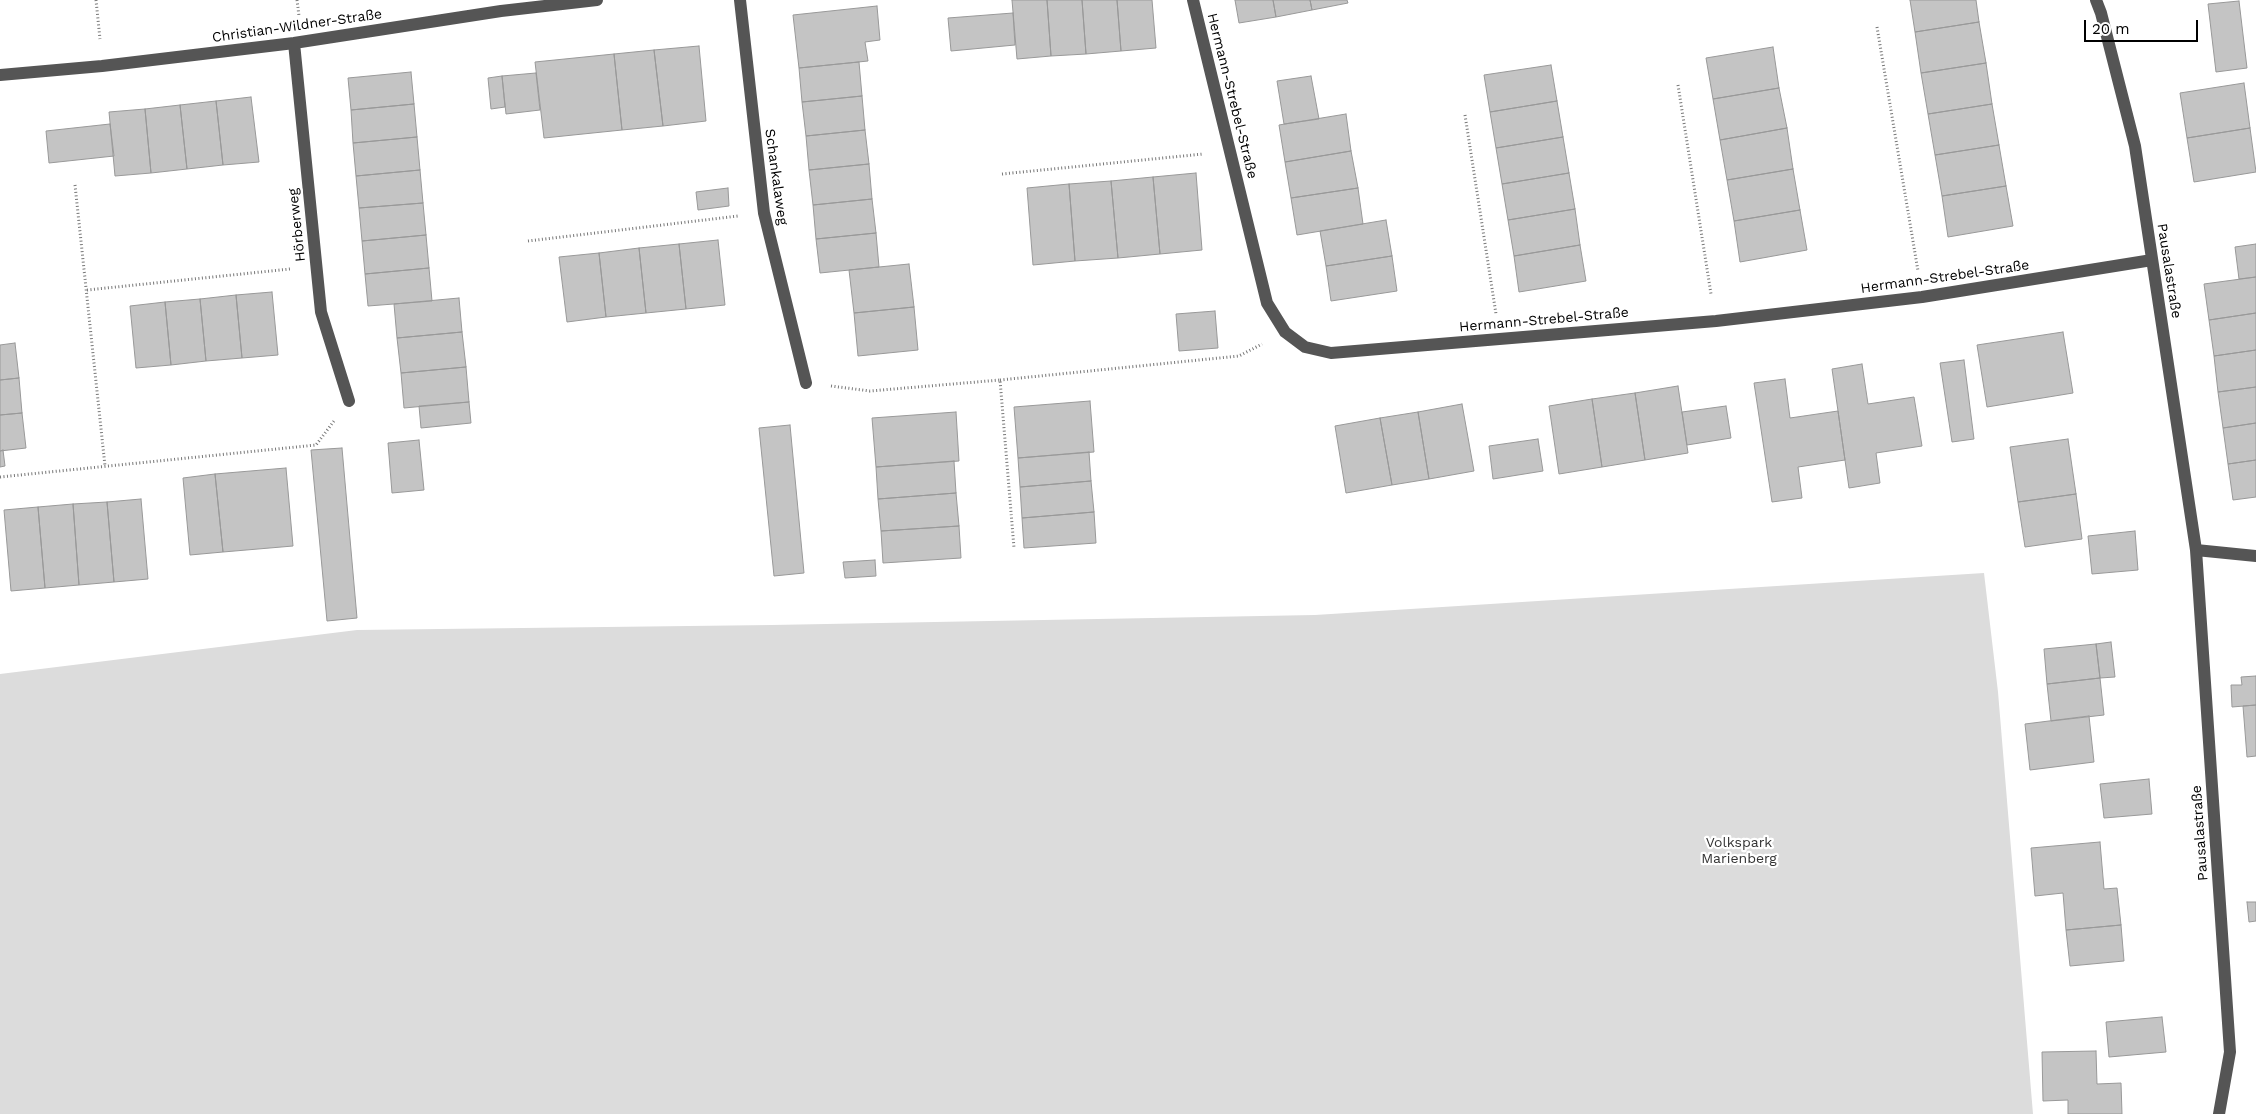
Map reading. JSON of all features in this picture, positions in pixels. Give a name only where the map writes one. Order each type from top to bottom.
[{"type":"street","name":"Christian-Wildner-Straße","points":[[0,76],[294,43],[501,11],[597,0]]},
{"type":"street","name":"Schankalaweg","points":[[740,0],[764,213],[806,384]]},
{"type":"street","name":"Hermann-Strebel-Straße","points":[[1193,0],[1267,303],[1285,332],[1305,347],[1332,353],[1716,321],[1922,297],[2152,260]]},
{"type":"street","name":"Pausalastraße","points":[[2096,0],[2135,146],[2196,550],[2230,1052],[2219,1114]]},
{"type":"street","name":"Hörberweg","points":[[294,43],[321,312],[349,401]]},
{"type":"street","points":[[2196,550],[2256,556]]},
{"type":"path","points":[[96,0],[99,32]]},
{"type":"path","points":[[1877,27],[1922,297]]},
{"type":"path","points":[[1678,85],[1716,321]]},
{"type":"path","points":[[1465,115],[1500,339]]},
{"type":"path","points":[[1002,174],[1230,152]]},
{"type":"path","points":[[75,185],[104,466]]},
{"type":"path","points":[[528,240],[764,213]]},
{"type":"path","points":[[87,290],[317,266]]},
{"type":"path","points":[[806,384],[870,391],[1239,356],[1285,332]]},
{"type":"path","points":[[1000,380],[1014,548]]},
{"type":"path","points":[[0,477],[316,445],[349,401]]},
{"type":"green space","name":"Volkspark Marienberg","points":[[1984,573],[1998,692],[2033,1114],[0,1114],[0,674],[357,630],[1315,615]]},
{"type":"building","points":[[1012,0],[1047,0],[1051,56],[1017,59]]},
{"type":"building","points":[[1047,0],[1082,0],[1086,54],[1051,56]]},
{"type":"building","points":[[1082,0],[1117,0],[1121,51],[1086,54]]},
{"type":"building","points":[[1117,0],[1152,0],[1156,48],[1121,51]]},
{"type":"building","points":[[1235,0],[1273,0],[1276,17],[1239,23]]},
{"type":"building","points":[[1273,0],[1310,0],[1312,10],[1276,17]]},
{"type":"building","points":[[1310,0],[1347,0],[1348,3],[1312,10]]},
{"type":"building","points":[[1910,0],[1976,0],[1979,22],[1915,32]]},
{"type":"building","points":[[2239,1],[2247,68],[2216,72],[2208,4]]},
{"type":"building","points":[[877,6],[880,40],[865,42],[868,61],[799,68],[793,15]]},
{"type":"building","points":[[1013,13],[1015,45],[951,51],[948,18]]},
{"type":"building","points":[[1979,22],[1986,63],[1921,73],[1915,32]]},
{"type":"building","points":[[699,46],[706,121],[663,126],[654,50]]},
{"type":"building","points":[[1773,47],[1779,88],[1713,99],[1706,58]]},
{"type":"building","points":[[654,50],[663,126],[622,130],[614,54]]},
{"type":"building","points":[[614,54],[622,130],[544,138],[535,62]]},
{"type":"building","points":[[859,62],[862,96],[802,102],[799,68]]},
{"type":"building","points":[[1986,63],[1992,104],[1928,114],[1921,73]]},
{"type":"building","points":[[1551,65],[1557,101],[1490,112],[1484,75]]},
{"type":"building","points":[[411,72],[414,104],[351,110],[348,78]]},
{"type":"building","points":[[536,73],[540,110],[506,114],[502,76]]},
{"type":"building","points":[[502,76],[505,107],[491,109],[488,78]]},
{"type":"building","points":[[1311,76],[1319,119],[1284,124],[1277,81]]},
{"type":"building","points":[[2244,83],[2250,128],[2187,138],[2180,93]]},
{"type":"building","points":[[1779,88],[1787,128],[1720,140],[1713,99]]},
{"type":"building","points":[[862,96],[865,130],[806,136],[802,102]]},
{"type":"building","points":[[251,97],[259,162],[223,165],[216,101]]},
{"type":"building","points":[[216,101],[223,165],[187,169],[180,105]]},
{"type":"building","points":[[1557,101],[1563,137],[1496,148],[1490,112]]},
{"type":"building","points":[[414,104],[417,137],[353,143],[351,110]]},
{"type":"building","points":[[1992,104],[1999,145],[1935,155],[1928,114]]},
{"type":"building","points":[[180,105],[187,169],[151,173],[145,109]]},
{"type":"building","points":[[145,109],[151,173],[115,176],[109,112]]},
{"type":"building","points":[[1346,114],[1351,151],[1285,162],[1279,125]]},
{"type":"building","points":[[110,124],[114,156],[49,163],[46,131]]},
{"type":"building","points":[[1787,128],[1793,169],[1727,180],[1720,140]]},
{"type":"building","points":[[2250,128],[2256,172],[2194,182],[2187,138]]},
{"type":"building","points":[[865,130],[869,164],[809,170],[806,136]]},
{"type":"building","points":[[417,137],[420,170],[356,176],[353,143]]},
{"type":"building","points":[[1563,137],[1569,173],[1502,184],[1496,148]]},
{"type":"building","points":[[1999,145],[2006,186],[1942,196],[1935,155]]},
{"type":"building","points":[[1351,151],[1358,188],[1291,198],[1285,162]]},
{"type":"building","points":[[869,164],[872,199],[813,205],[809,170]]},
{"type":"building","points":[[1793,169],[1800,210],[1734,221],[1727,180]]},
{"type":"building","points":[[420,170],[423,203],[359,208],[356,176]]},
{"type":"building","points":[[1196,173],[1202,250],[1160,254],[1153,177]]},
{"type":"building","points":[[1569,173],[1575,209],[1508,220],[1502,184]]},
{"type":"building","points":[[1153,177],[1160,254],[1118,258],[1111,181]]},
{"type":"building","points":[[1111,181],[1118,258],[1075,261],[1069,184]]},
{"type":"building","points":[[1069,184],[1075,261],[1033,265],[1027,188]]},
{"type":"building","points":[[2006,186],[2013,226],[1948,237],[1942,196]]},
{"type":"building","points":[[728,188],[729,206],[698,210],[696,192]]},
{"type":"building","points":[[1358,188],[1363,224],[1297,235],[1291,198]]},
{"type":"building","points":[[872,199],[876,233],[816,239],[813,205]]},
{"type":"building","points":[[423,203],[426,235],[362,241],[359,208]]},
{"type":"building","points":[[1575,209],[1580,245],[1514,256],[1508,220]]},
{"type":"building","points":[[1800,210],[1807,250],[1740,262],[1734,221]]},
{"type":"building","points":[[1386,220],[1392,256],[1326,266],[1320,231]]},
{"type":"building","points":[[876,233],[879,267],[820,273],[816,239]]},
{"type":"building","points":[[426,235],[429,268],[365,274],[362,241]]},
{"type":"building","points":[[718,240],[725,305],[686,309],[679,244]]},
{"type":"building","points":[[679,244],[686,309],[646,313],[639,248]]},
{"type":"building","points":[[2256,244],[2256,277],[2239,279],[2235,247]]},
{"type":"building","points":[[1580,245],[1586,281],[1519,292],[1514,256]]},
{"type":"building","points":[[639,248],[646,313],[606,317],[599,253]]},
{"type":"building","points":[[599,253],[606,317],[567,322],[559,257]]},
{"type":"building","points":[[1392,256],[1397,291],[1331,301],[1326,266]]},
{"type":"building","points":[[909,264],[914,307],[854,313],[849,270]]},
{"type":"building","points":[[429,268],[432,301],[368,306],[365,274]]},
{"type":"building","points":[[2256,277],[2256,313],[2209,320],[2204,284]]},
{"type":"building","points":[[272,292],[278,355],[242,358],[236,295]]},
{"type":"building","points":[[236,295],[242,358],[206,361],[200,299]]},
{"type":"building","points":[[459,298],[462,332],[397,338],[394,304]]},
{"type":"building","points":[[200,299],[206,361],[171,365],[165,302]]},
{"type":"building","points":[[165,302],[171,365],[136,368],[130,306]]},
{"type":"building","points":[[914,307],[918,350],[858,356],[854,313]]},
{"type":"building","points":[[1215,311],[1218,348],[1179,351],[1176,314]]},
{"type":"building","points":[[2256,313],[2256,350],[2214,356],[2209,320]]},
{"type":"building","points":[[462,332],[466,367],[401,373],[397,338]]},
{"type":"building","points":[[2063,332],[2073,393],[1987,407],[1977,345]]},
{"type":"building","points":[[15,343],[19,378],[0,380],[0,345]]},
{"type":"building","points":[[2256,350],[2256,387],[2218,392],[2214,356]]},
{"type":"building","points":[[1964,360],[1974,439],[1952,442],[1940,363]]},
{"type":"building","points":[[1862,364],[1868,404],[1914,397],[1922,446],[1876,453],[1880,483],[1849,488],[1832,369]]},
{"type":"building","points":[[466,367],[469,402],[404,408],[401,373]]},
{"type":"building","points":[[19,378],[22,413],[0,415],[0,380]]},
{"type":"building","points":[[1785,379],[1790,418],[1838,411],[1845,460],[1798,467],[1802,498],[1772,502],[1754,383]]},
{"type":"building","points":[[1678,386],[1688,453],[1645,460],[1635,393]]},
{"type":"building","points":[[2256,387],[2256,423],[2223,428],[2218,392]]},
{"type":"building","points":[[1635,393],[1645,460],[1602,467],[1592,399]]},
{"type":"building","points":[[1592,399],[1602,467],[1559,474],[1549,406]]},
{"type":"building","points":[[1090,401],[1094,452],[1018,458],[1014,407]]},
{"type":"building","points":[[469,402],[471,423],[421,428],[419,406]]},
{"type":"building","points":[[1462,404],[1474,471],[1429,479],[1418,412]]},
{"type":"building","points":[[1726,406],[1731,438],[1687,445],[1682,412]]},
{"type":"building","points":[[956,412],[959,461],[876,467],[872,418]]},
{"type":"building","points":[[1418,412],[1429,479],[1392,485],[1380,418]]},
{"type":"building","points":[[22,413],[26,448],[0,451],[0,415]]},
{"type":"building","points":[[1380,418],[1392,485],[1346,493],[1335,426]]},
{"type":"building","points":[[2256,423],[2256,460],[2228,464],[2223,428]]},
{"type":"building","points":[[790,425],[804,573],[774,576],[759,428]]},
{"type":"building","points":[[1538,439],[1543,471],[1493,479],[1489,446]]},
{"type":"building","points":[[2068,439],[2076,494],[2018,502],[2010,447]]},
{"type":"building","points":[[419,440],[424,490],[392,493],[388,443]]},
{"type":"building","points":[[342,448],[357,618],[327,621],[311,450]]},
{"type":"building","points":[[3,450],[5,466],[0,467],[0,451]]},
{"type":"building","points":[[1089,452],[1091,481],[1020,487],[1018,458]]},
{"type":"building","points":[[2256,460],[2256,497],[2233,500],[2228,464]]},
{"type":"building","points":[[954,461],[956,493],[878,499],[876,467]]},
{"type":"building","points":[[286,468],[293,546],[223,552],[215,474]]},
{"type":"building","points":[[215,474],[223,552],[190,555],[183,478]]},
{"type":"building","points":[[1091,481],[1094,512],[1022,518],[1020,487]]},
{"type":"building","points":[[956,493],[959,526],[881,531],[878,499]]},
{"type":"building","points":[[2076,494],[2082,539],[2025,547],[2018,502]]},
{"type":"building","points":[[141,499],[148,579],[114,582],[107,502]]},
{"type":"building","points":[[107,502],[114,582],[79,585],[73,504]]},
{"type":"building","points":[[73,504],[79,585],[45,588],[38,507]]},
{"type":"building","points":[[38,507],[45,588],[11,591],[4,510]]},
{"type":"building","points":[[1094,512],[1096,543],[1024,548],[1022,518]]},
{"type":"building","points":[[959,526],[961,558],[883,563],[881,531]]},
{"type":"building","points":[[2135,531],[2138,570],[2092,574],[2088,536]]},
{"type":"building","points":[[875,560],[876,576],[845,578],[843,562]]},
{"type":"building","points":[[2111,642],[2115,677],[2100,678],[2096,644]]},
{"type":"building","points":[[2096,644],[2100,678],[2047,684],[2044,649]]},
{"type":"building","points":[[2256,676],[2256,705],[2232,707],[2231,685],[2242,685],[2241,677]]},
{"type":"building","points":[[2100,678],[2104,715],[2051,721],[2047,684]]},
{"type":"building","points":[[2256,705],[2256,756],[2247,757],[2243,706]]},
{"type":"building","points":[[2089,716],[2094,762],[2030,770],[2025,724]]},
{"type":"building","points":[[2149,779],[2152,814],[2104,818],[2100,784]]},
{"type":"building","points":[[2100,842],[2104,889],[2117,888],[2121,925],[2066,930],[2063,893],[2035,896],[2031,848]]},
{"type":"building","points":[[2247,902],[2256,902],[2256,921],[2249,922]]},
{"type":"building","points":[[2121,925],[2124,961],[2070,966],[2066,930]]},
{"type":"building","points":[[2162,1017],[2166,1052],[2109,1057],[2106,1022]]},
{"type":"building","points":[[2096,1051],[2097,1084],[2121,1083],[2122,1114],[2068,1114],[2068,1100],[2043,1101],[2042,1052]]}]
